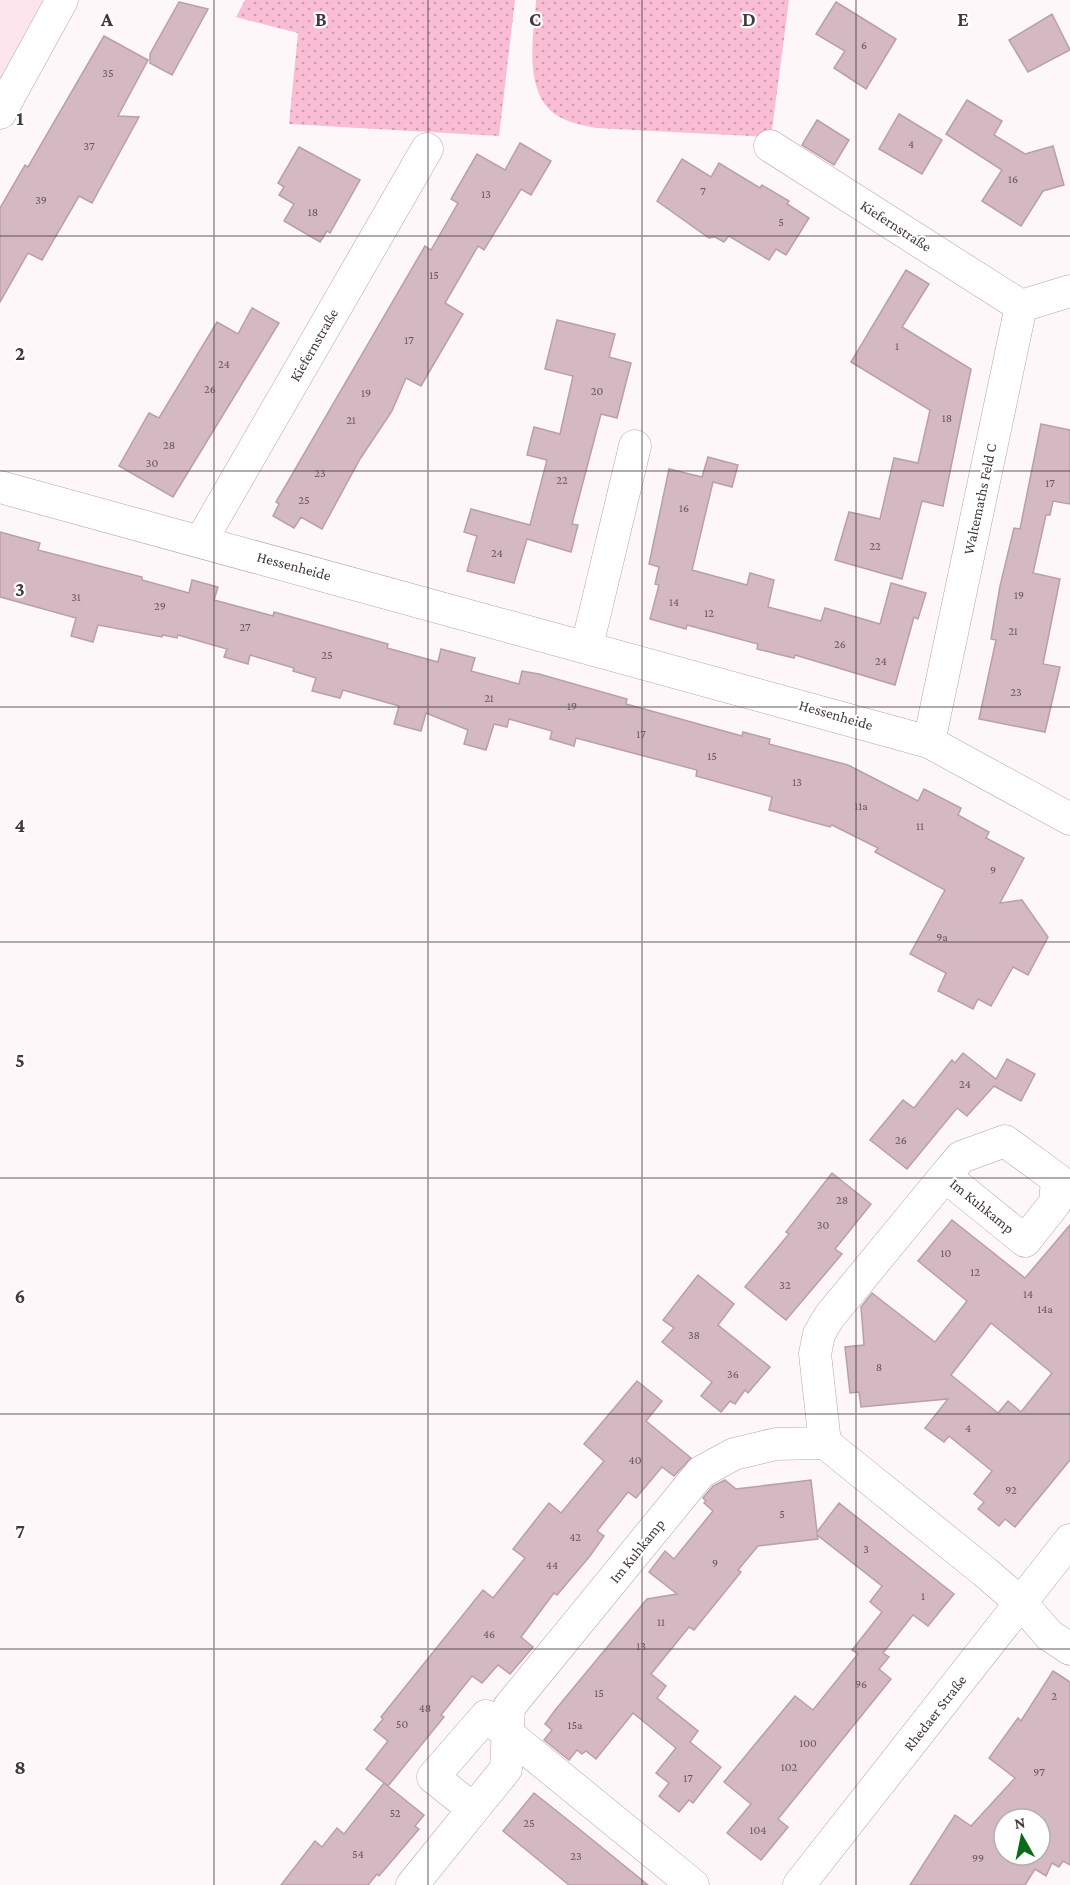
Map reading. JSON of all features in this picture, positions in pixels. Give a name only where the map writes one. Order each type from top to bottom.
[{"type":"street","points":[[0,113],[62,0]]},
{"type":"street","name":"Kiefernstraße","points":[[770,146],[1021,306]]},
{"type":"street","name":"Kiefernstraße","points":[[201,541],[427,149]]},
{"type":"street","points":[[1021,306],[1070,291]]},
{"type":"street","name":"Waltemaths Feld C","points":[[929,742],[1021,306]]},
{"type":"street","points":[[587,646],[636,446]]},
{"type":"street","name":"Hessenheide","points":[[0,487],[587,646],[929,742],[1070,819]]},
{"type":"street","name":"Im Kuhkamp","points":[[412,1885],[506,1769],[509,1707],[701,1472],[734,1454],[776,1444],[825,1443],[815,1354],[819,1334],[829,1317],[945,1176]]},
{"type":"street","points":[[825,1443],[1022,1604],[1048,1635],[1070,1649]]},
{"type":"street","name":"Rhedaer Straße","points":[[799,1885],[1070,1540]]},
{"type":"street","points":[[473,1809],[434,1777],[486,1716],[693,1885]]},
{"type":"shaded area","points":[[0,0],[43,0],[0,80]]},
{"type":"shaded area","points":[[245,0],[515,0],[499,136],[289,124],[298,33],[236,17]]},
{"type":"shaded area","points":[[536,0],[789,0],[771,137],[596,128],[559,117],[541,98],[533,72]]},
{"type":"building","points":[[179,2],[208,9],[172,75],[150,63],[150,54]]},
{"type":"building","points":[[836,2],[896,39],[866,89],[834,68],[845,51],[816,34]]},
{"type":"building","points":[[1052,14],[1070,50],[1028,72],[1009,40]]},
{"type":"building","points":[[104,36],[148,60],[118,116],[139,117],[92,203],[79,196],[42,260],[28,253],[0,302],[0,208],[25,165],[28,167]]},
{"type":"building","points":[[967,100],[1002,121],[994,135],[1025,154],[1053,146],[1064,185],[1043,191],[1021,226],[982,201],[1002,170],[946,134]]},
{"type":"building","points":[[899,114],[942,140],[922,174],[879,149]]},
{"type":"building","points":[[817,120],[849,140],[834,165],[802,145]]},
{"type":"building","points":[[520,143],[551,161],[531,195],[521,189],[484,250],[478,246],[445,303],[463,314],[421,386],[406,378],[392,411],[360,459],[322,529],[301,517],[294,528],[273,516],[279,504],[276,502],[425,246],[431,250],[458,203],[451,199],[477,154],[505,170]]},
{"type":"building","points":[[299,147],[360,180],[330,233],[327,231],[320,242],[284,221],[294,204],[279,195],[284,187],[278,183]]},
{"type":"building","points":[[682,159],[711,177],[719,163],[760,188],[762,185],[789,201],[787,204],[809,218],[786,255],[776,249],[769,260],[729,236],[724,242],[715,237],[709,238],[657,201]]},
{"type":"building","points":[[906,270],[929,284],[902,327],[971,369],[943,506],[922,501],[902,579],[835,560],[849,512],[880,519],[894,458],[918,463],[930,410],[851,362]]},
{"type":"building","points":[[252,308],[279,323],[173,497],[119,466],[149,413],[159,418],[217,322],[238,334]]},
{"type":"building","points":[[557,320],[615,334],[609,357],[631,363],[617,418],[601,414],[572,524],[578,525],[571,552],[527,539],[514,583],[467,571],[477,536],[464,532],[471,509],[530,525],[547,460],[527,455],[534,427],[560,434],[573,376],[545,369]]},
{"type":"building","points":[[1041,424],[1070,430],[1070,504],[1053,501],[1050,515],[1046,515],[1033,573],[1060,579],[1043,664],[1060,667],[1045,732],[979,719],[996,640],[991,639],[1000,586],[1014,528],[1020,529]]},
{"type":"building","points":[[708,457],[738,465],[732,487],[713,482],[692,570],[747,585],[750,573],[774,580],[768,607],[821,621],[825,608],[880,624],[891,583],[926,593],[918,619],[914,617],[895,685],[795,655],[794,658],[757,649],[758,644],[687,625],[686,629],[650,619],[659,585],[655,584],[659,567],[649,564],[669,469],[702,477]]},
{"type":"building","points":[[0,532],[40,543],[38,550],[142,577],[142,580],[189,593],[192,580],[218,587],[214,600],[273,616],[274,612],[388,644],[387,648],[438,662],[441,649],[475,658],[471,671],[519,684],[522,671],[539,674],[627,699],[626,704],[742,736],[743,732],[770,739],[769,744],[848,765],[918,801],[924,789],[961,808],[958,815],[989,832],[986,838],[1024,858],[1000,903],[1022,900],[1048,937],[1028,975],[1013,967],[991,1006],[978,999],[973,1009],[938,991],[946,973],[910,954],[945,890],[875,852],[878,848],[832,825],[830,827],[769,810],[772,797],[696,776],[697,770],[576,738],[574,746],[550,739],[552,731],[509,719],[507,727],[494,724],[486,750],[464,744],[468,730],[426,713],[421,731],[394,724],[399,706],[343,690],[340,698],[312,691],[316,678],[293,671],[294,668],[250,655],[248,664],[224,657],[227,649],[178,635],[177,638],[163,635],[162,637],[98,625],[93,642],[71,636],[76,618],[0,597]]},
{"type":"building","points":[[963,1053],[996,1079],[1007,1059],[1035,1074],[1021,1101],[994,1086],[967,1116],[957,1108],[907,1169],[870,1140],[903,1100],[914,1108],[952,1060],[955,1063]]},
{"type":"building","points":[[832,1173],[871,1204],[835,1249],[842,1254],[786,1320],[745,1287],[789,1234],[786,1232]]},
{"type":"building","points":[[952,1220],[1025,1278],[1070,1225],[1070,1460],[1015,1527],[1005,1519],[999,1526],[978,1509],[984,1502],[974,1494],[992,1471],[949,1436],[944,1442],[925,1428],[948,1399],[861,1407],[859,1392],[850,1393],[845,1347],[864,1345],[861,1307],[872,1293],[935,1342],[967,1301],[918,1261]],"holes":[[[991,1323],[1052,1373],[1021,1412],[1008,1401],[998,1413],[951,1375]]]},
{"type":"building","points":[[698,1275],[734,1304],[718,1325],[770,1367],[748,1393],[745,1390],[735,1404],[730,1401],[721,1412],[701,1396],[712,1382],[662,1342],[674,1328],[663,1320]]},
{"type":"building","points":[[637,1381],[662,1401],[646,1421],[691,1458],[674,1476],[662,1467],[636,1498],[628,1492],[597,1531],[604,1536],[590,1556],[557,1595],[554,1593],[521,1637],[533,1647],[510,1674],[498,1665],[482,1683],[472,1676],[441,1715],[444,1717],[388,1786],[366,1769],[388,1741],[374,1730],[383,1719],[381,1717],[483,1590],[493,1598],[525,1558],[513,1549],[549,1503],[561,1513],[604,1461],[584,1444]]},
{"type":"building","points":[[725,1480],[736,1489],[811,1480],[817,1532],[839,1503],[954,1594],[928,1626],[913,1615],[883,1653],[889,1657],[879,1669],[891,1679],[778,1819],[788,1827],[761,1860],[727,1833],[751,1804],[724,1782],[795,1696],[813,1710],[858,1654],[852,1650],[882,1612],[870,1602],[882,1586],[817,1535],[818,1539],[758,1546],[738,1570],[741,1572],[694,1630],[689,1627],[651,1674],[666,1686],[657,1698],[698,1731],[690,1742],[721,1767],[693,1803],[689,1800],[679,1812],[659,1796],[669,1783],[656,1773],[676,1748],[633,1713],[596,1759],[586,1751],[582,1754],[577,1750],[569,1760],[544,1740],[552,1730],[545,1724],[647,1599],[677,1594],[649,1572],[665,1551],[674,1559],[713,1511],[704,1503],[706,1501],[703,1498],[713,1486]]},
{"type":"building","points":[[1053,1671],[1070,1682],[1070,1865],[1063,1861],[1059,1867],[1052,1863],[1052,1807],[992,1807],[992,1867],[1050,1867],[1046,1876],[1035,1869],[1025,1885],[910,1885],[955,1815],[971,1826],[1015,1778],[989,1758],[1018,1718],[1021,1721]]},
{"type":"building","points":[[384,1783],[424,1815],[415,1826],[419,1829],[379,1876],[377,1874],[368,1885],[281,1885],[315,1841],[322,1847],[337,1828],[344,1834]]},
{"type":"building","points":[[534,1793],[648,1885],[569,1885],[503,1831]]}]
